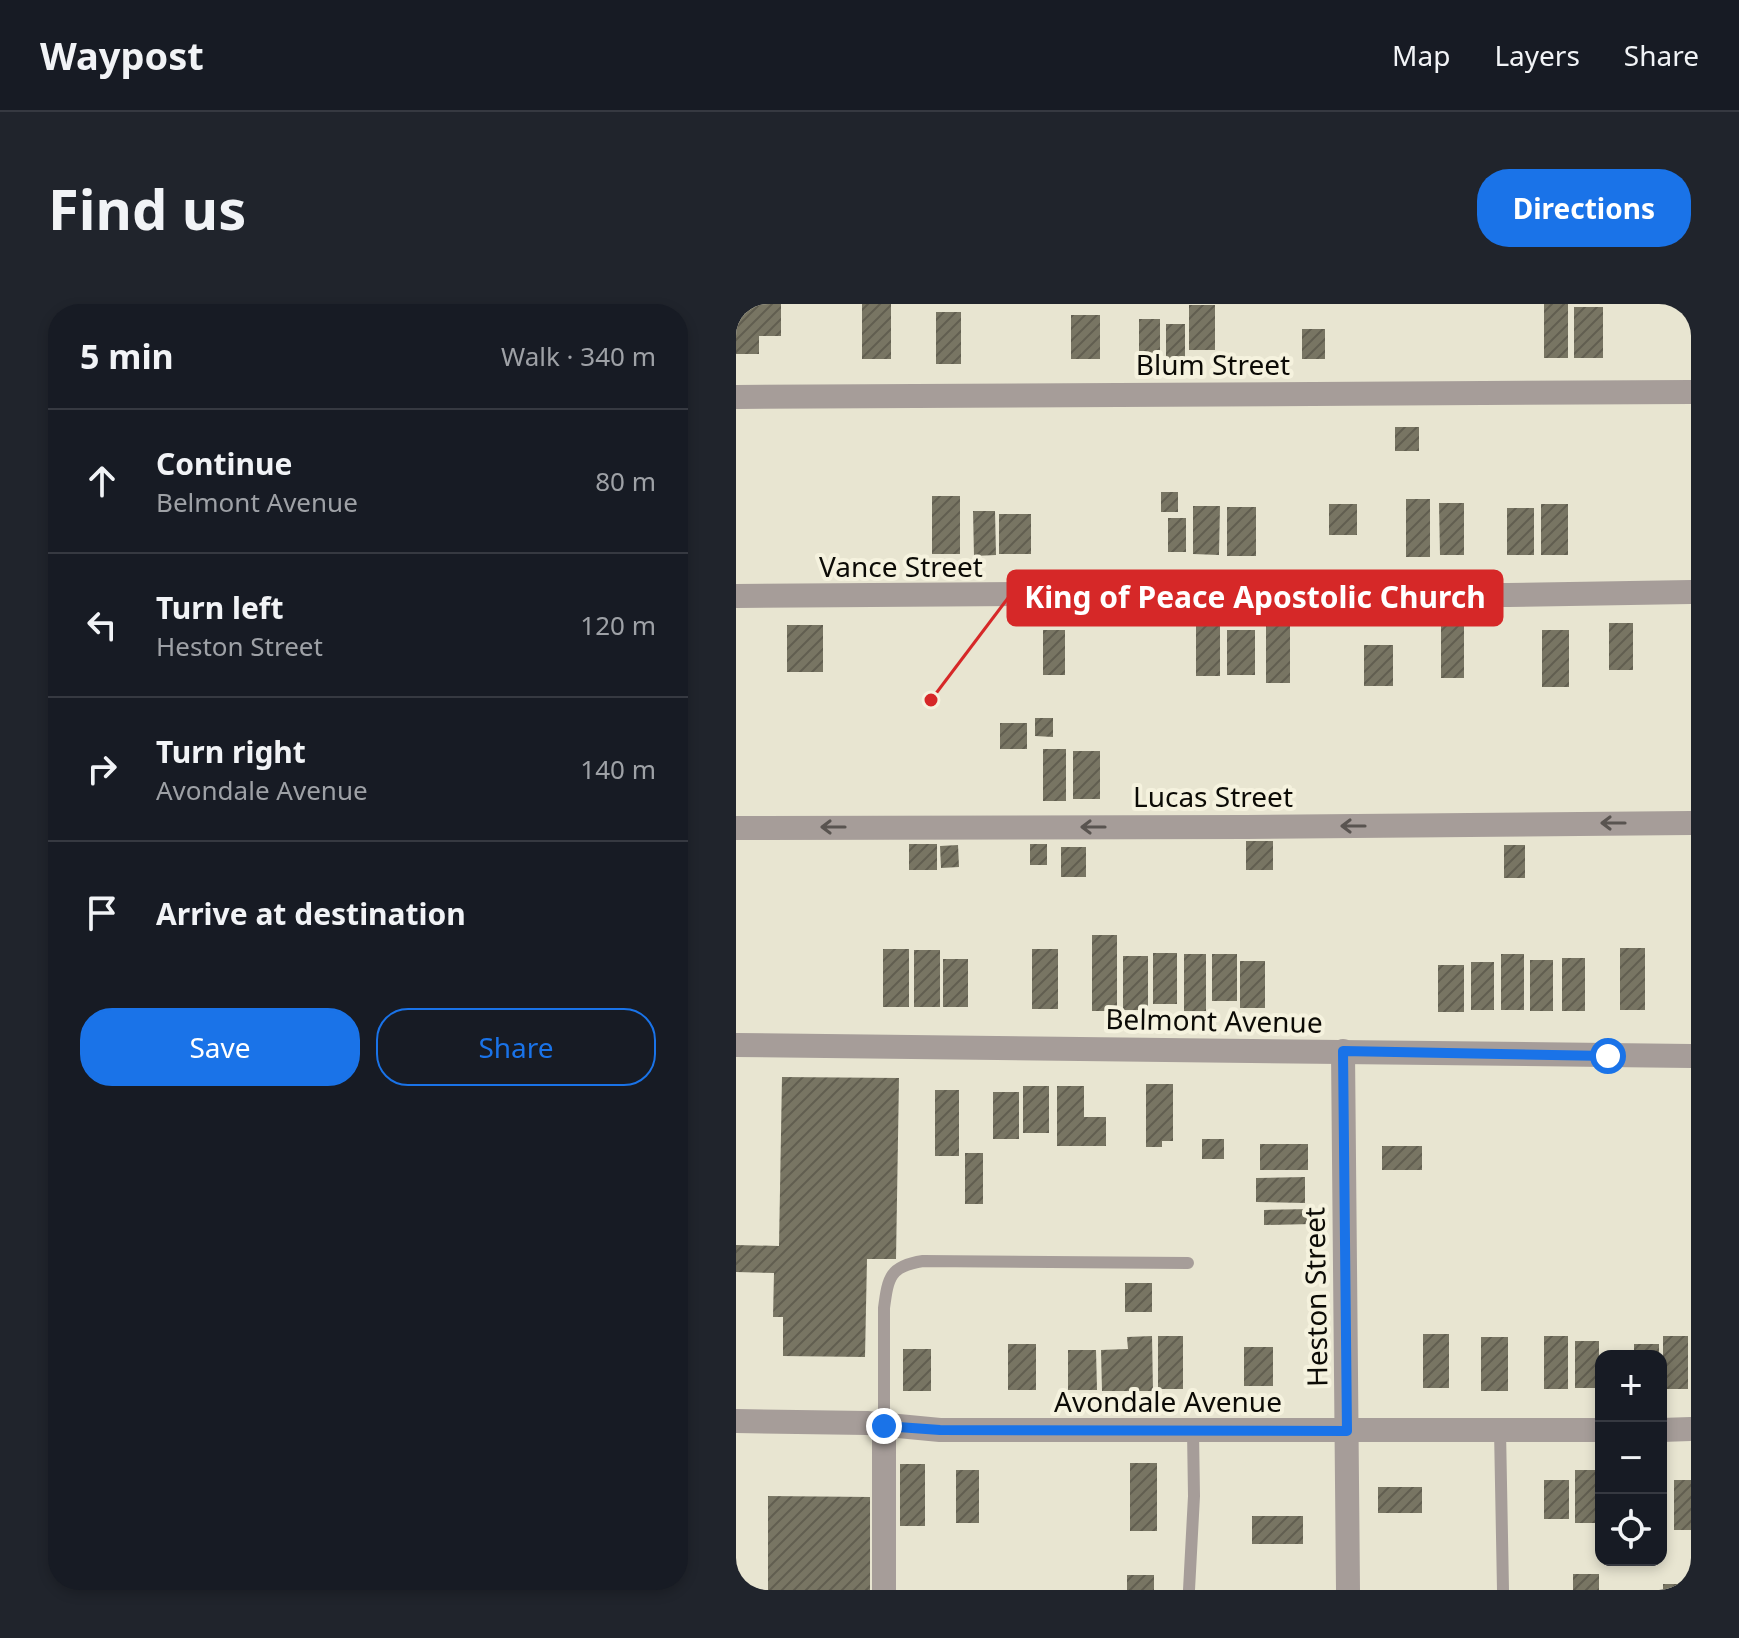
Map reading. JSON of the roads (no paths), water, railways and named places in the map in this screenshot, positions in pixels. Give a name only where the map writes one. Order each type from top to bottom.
[{"type":"street","name":"Blum Street","points":[[736,397],[1691,392]]},
{"type":"street","name":"Vance Street","points":[[736,596],[1691,592]]},
{"type":"street","name":"Lucas Street","points":[[736,828],[1691,823]]},
{"type":"street","name":"Belmont Avenue","points":[[736,1045],[1691,1056]]},
{"type":"street","name":"Heston Street","points":[[1343,1051],[1348,1590]]},
{"type":"street","name":"Avondale Avenue","points":[[736,1421],[867,1423],[940,1430],[1595,1430]]},
{"type":"street","points":[[884,1426],[884,1590]]},
{"type":"street","points":[[1667,1430],[1691,1429]]},
{"type":"lane","points":[[884,1426],[886,1289],[894,1272],[905,1264],[923,1261],[1188,1263]]},
{"type":"lane","points":[[1500,1430],[1503,1590]]},
{"type":"lane","points":[[1189,1590],[1194,1496],[1193,1431]]},
{"type":"place","name":"King of Peace Apostolic Church","points":[[931,700]]}]
